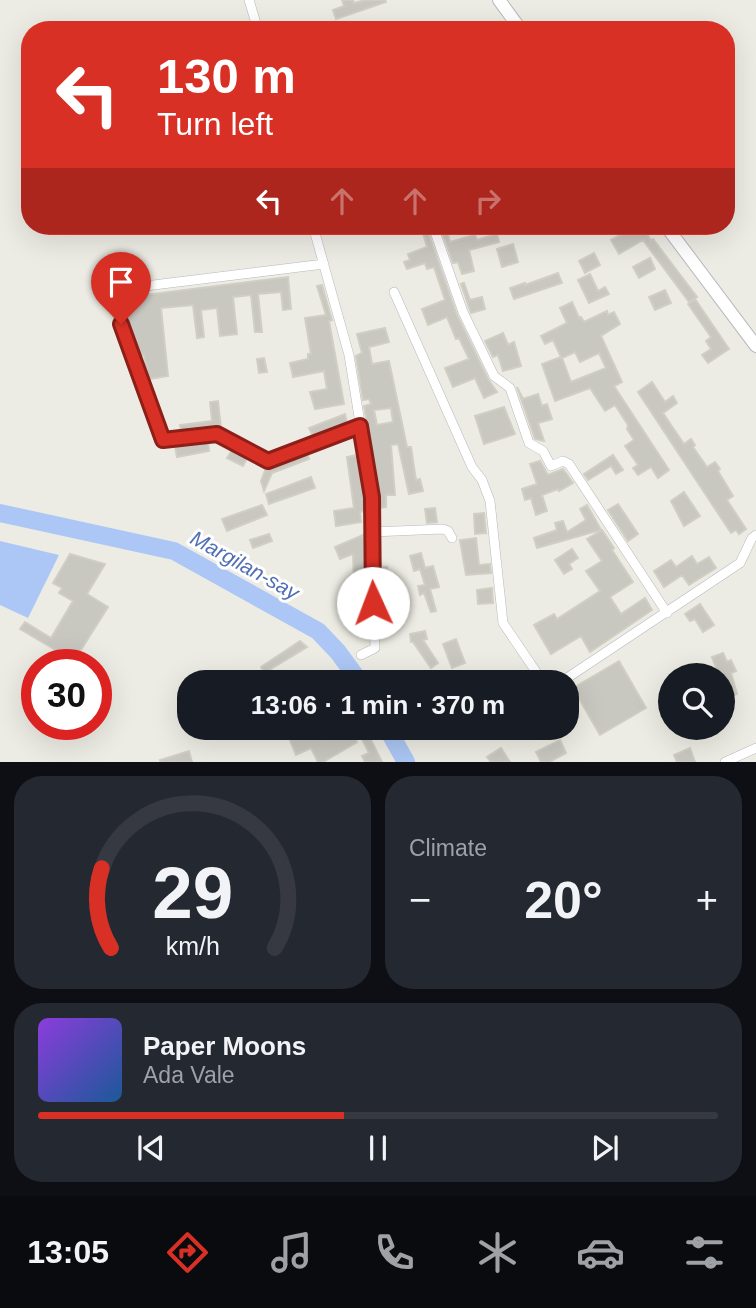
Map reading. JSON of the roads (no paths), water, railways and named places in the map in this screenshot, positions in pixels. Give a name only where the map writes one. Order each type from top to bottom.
[{"type":"main road","points":[[499,0],[514,21]]},
{"type":"main road","points":[[673,235],[756,346]]},
{"type":"street","points":[[249,0],[255,21]]},
{"type":"street","points":[[316,235],[349,355],[372,497],[375,648],[361,655]]},
{"type":"street","points":[[436,235],[463,312],[494,376],[510,388],[530,443],[543,451],[551,466],[563,461],[569,464],[667,613]]},
{"type":"street","points":[[324,264],[121,289],[114,293],[112,300],[163,440],[217,434],[268,461],[360,426]]},
{"type":"street","points":[[394,292],[472,467],[488,492],[501,618],[535,670]]},
{"type":"street","points":[[372,532],[443,529],[448,531],[452,538]]},
{"type":"street","points":[[579,670],[740,563],[756,535]]},
{"type":"street","points":[[725,762],[756,748]]},
{"type":"water","points":[[0,541],[59,555],[28,618],[0,605]]},
{"type":"waterway","name":"Margilan-say","points":[[0,513],[174,551],[318,631],[351,670]]},
{"type":"waterway","name":"Margilan-say","points":[[394,740],[406,762]]}]
